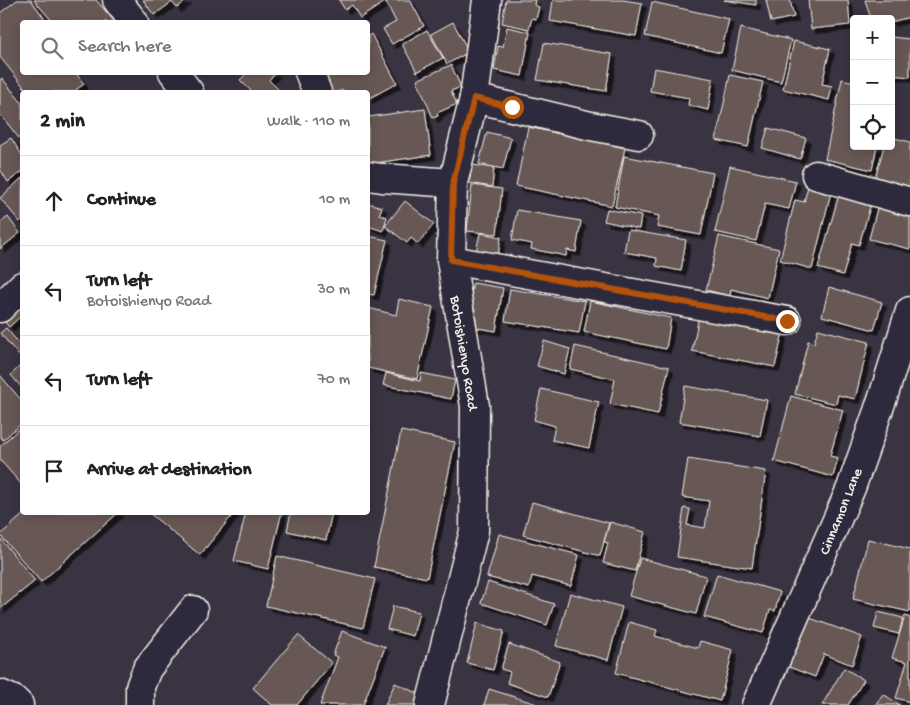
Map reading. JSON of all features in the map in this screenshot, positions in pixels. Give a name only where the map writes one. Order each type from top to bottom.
[{"type":"street","points":[[117,0],[132,20]]},
{"type":"street","name":"Botoishienyo Road","points":[[430,705],[474,531],[475,406],[451,260],[453,183],[474,98],[487,0]]},
{"type":"street","points":[[175,75],[187,90]]},
{"type":"street","points":[[310,75],[316,90]]},
{"type":"street","points":[[474,98],[590,126],[639,135]]},
{"type":"street","points":[[816,175],[910,202]]},
{"type":"street","points":[[370,176],[453,183]]},
{"type":"street","points":[[451,260],[787,321]]},
{"type":"street","points":[[0,308],[20,288]]},
{"type":"street","name":"Cinnamon Lane","points":[[756,705],[851,488],[883,397],[910,311]]},
{"type":"street","points":[[140,705],[140,687],[147,669],[193,610]]},
{"type":"street","points":[[0,694],[14,700],[19,705]]},
{"type":"building","points":[[17,0],[31,0],[46,20],[20,20],[20,75],[77,75],[84,84],[76,90],[26,90],[0,57],[0,13]]},
{"type":"building","points":[[34,0],[96,0],[113,20],[51,20]]},
{"type":"building","points":[[143,0],[187,0],[177,8],[172,2],[154,15]]},
{"type":"building","points":[[339,0],[388,0],[360,18],[352,5],[345,10]]},
{"type":"building","points":[[390,0],[410,0],[424,26],[392,44],[383,29],[396,22],[386,2]]},
{"type":"building","points":[[506,0],[535,0],[534,5],[539,7],[536,19],[532,18],[529,29],[502,23]]},
{"type":"building","points":[[553,0],[623,0],[642,3],[636,36],[550,21]]},
{"type":"building","points":[[724,0],[756,0],[756,5]]},
{"type":"building","points":[[766,0],[790,0],[794,17],[771,22]]},
{"type":"building","points":[[808,0],[848,0],[850,25],[811,29]]},
{"type":"building","points":[[865,0],[910,0],[910,17],[895,21],[895,15],[870,15]]},
{"type":"building","points":[[652,2],[729,19],[721,53],[645,36]]},
{"type":"building","points":[[453,22],[469,52],[447,64],[431,34]]},
{"type":"building","points":[[507,27],[530,32],[522,76],[494,70],[498,46],[503,47]]},
{"type":"building","points":[[741,28],[791,40],[781,82],[732,70]]},
{"type":"building","points":[[427,30],[443,58],[417,72],[402,44]]},
{"type":"building","points":[[370,35],[397,83],[370,98],[370,90],[329,90],[321,75],[370,75]]},
{"type":"building","points":[[895,37],[910,39],[910,77],[895,75]]},
{"type":"building","points":[[794,41],[830,49],[822,84],[832,86],[829,100],[783,89]]},
{"type":"building","points":[[544,43],[612,54],[606,91],[537,80]]},
{"type":"building","points":[[451,65],[461,87],[451,91],[457,104],[437,113],[438,116],[433,118],[417,80]]},
{"type":"building","points":[[654,68],[713,79],[708,110],[688,105],[689,98],[650,91]]},
{"type":"building","points":[[245,75],[273,75],[269,80],[279,90],[250,90],[240,80]]},
{"type":"building","points":[[730,75],[763,82],[748,147],[716,140]]},
{"type":"building","points":[[2,78],[20,100],[20,139],[0,114],[0,80]]},
{"type":"building","points":[[842,79],[850,81],[850,150],[876,150],[872,170],[825,159]]},
{"type":"building","points":[[425,109],[431,155],[370,164],[370,117]]},
{"type":"building","points":[[528,127],[625,148],[612,206],[516,186]]},
{"type":"building","points":[[768,128],[806,138],[800,159],[762,148]]},
{"type":"building","points":[[487,132],[511,138],[503,169],[479,164]]},
{"type":"building","points":[[11,138],[20,152],[20,173],[8,182],[0,169],[0,145]]},
{"type":"building","points":[[895,138],[910,142],[910,191],[874,182],[883,150],[895,150]]},
{"type":"building","points":[[624,156],[713,173],[701,235],[657,227],[659,216],[615,207]]},
{"type":"building","points":[[472,165],[494,168],[492,187],[469,183]]},
{"type":"building","points":[[730,166],[796,181],[789,209],[765,204],[756,241],[715,232]]},
{"type":"building","points":[[20,180],[20,222],[0,198]]},
{"type":"building","points":[[472,185],[502,189],[497,234],[467,231]]},
{"type":"building","points":[[808,186],[831,192],[812,269],[780,260],[795,200],[804,202]]},
{"type":"building","points":[[840,191],[872,200],[859,245],[852,243],[843,275],[818,268]]},
{"type":"building","points":[[405,201],[434,224],[418,244],[411,238],[407,243],[385,226]]},
{"type":"building","points":[[370,204],[382,207],[379,215],[387,217],[383,231],[370,227]]},
{"type":"building","points":[[878,205],[910,213],[910,249],[869,239]]},
{"type":"building","points":[[607,209],[641,216],[639,229],[604,221]]},
{"type":"building","points":[[517,210],[581,221],[576,252],[567,250],[566,256],[531,249],[532,244],[512,240]]},
{"type":"building","points":[[8,217],[20,233],[0,249],[0,223]]},
{"type":"building","points":[[628,230],[686,240],[681,271],[656,266],[657,258],[624,252]]},
{"type":"building","points":[[480,233],[501,237],[498,255],[476,252]]},
{"type":"building","points":[[370,236],[387,240],[374,295],[370,294]]},
{"type":"building","points":[[719,236],[779,249],[768,298],[731,289],[730,296],[706,290]]},
{"type":"building","points":[[473,283],[503,288],[496,331],[472,327],[475,309],[468,308]]},
{"type":"building","points":[[829,287],[882,302],[874,330],[822,316]]},
{"type":"building","points":[[510,289],[585,301],[579,333],[505,321]]},
{"type":"building","points":[[20,298],[20,317],[9,327],[0,316]]},
{"type":"building","points":[[399,299],[433,307],[417,379],[370,368],[370,308],[396,315]]},
{"type":"building","points":[[590,301],[671,318],[666,349],[584,332]]},
{"type":"building","points":[[699,316],[783,332],[775,367],[692,351]]},
{"type":"building","points":[[6,328],[20,345],[20,357],[0,333]]},
{"type":"building","points":[[818,329],[869,342],[855,399],[838,395],[836,404],[795,394],[808,341],[814,343]]},
{"type":"building","points":[[544,341],[570,349],[564,374],[537,366]]},
{"type":"building","points":[[575,346],[669,367],[658,414],[610,404],[615,379],[570,369]]},
{"type":"building","points":[[20,366],[20,386],[11,375]]},
{"type":"building","points":[[386,373],[420,381],[421,373],[455,380],[451,399],[383,385]]},
{"type":"building","points":[[0,375],[20,399],[20,425],[3,440],[0,436]]},
{"type":"building","points":[[685,386],[767,400],[760,436],[679,422]]},
{"type":"building","points":[[541,389],[599,402],[589,448],[552,440],[555,426],[534,420]]},
{"type":"building","points":[[791,396],[843,410],[830,456],[838,458],[833,477],[774,461]]},
{"type":"building","points":[[20,428],[20,483],[0,460],[0,446]]},
{"type":"building","points":[[401,431],[455,442],[427,578],[374,567]]},
{"type":"building","points":[[688,459],[766,471],[752,568],[677,557],[684,508],[690,509],[687,525],[705,528],[709,501],[682,497]]},
{"type":"building","points":[[532,502],[609,523],[600,556],[523,535]]},
{"type":"building","points":[[23,515],[116,515],[41,582],[0,535]]},
{"type":"building","points":[[152,515],[233,515],[200,555]]},
{"type":"building","points":[[245,515],[281,515],[268,569],[234,561]]},
{"type":"building","points":[[290,515],[331,515],[326,540],[287,531]]},
{"type":"building","points":[[610,522],[645,532],[635,571],[603,563],[608,543],[604,542]]},
{"type":"building","points":[[499,534],[579,555],[571,586],[532,576],[529,588],[487,577]]},
{"type":"building","points":[[0,538],[35,581],[0,609]]},
{"type":"building","points":[[868,539],[910,549],[910,612],[853,599]]},
{"type":"building","points":[[277,556],[375,579],[363,628],[266,606]]},
{"type":"building","points":[[640,558],[706,576],[696,614],[629,596]]},
{"type":"building","points":[[717,574],[780,592],[775,611],[770,610],[763,633],[704,617]]},
{"type":"building","points":[[488,582],[554,604],[547,625],[481,603]]},
{"type":"building","points":[[570,593],[622,607],[608,660],[556,646]]},
{"type":"building","points":[[393,606],[419,612],[413,636],[387,629]]},
{"type":"building","points":[[878,612],[903,618],[899,634],[874,628]]},
{"type":"building","points":[[905,616],[910,618],[910,702],[896,698],[907,662],[892,658]]},
{"type":"building","points":[[807,617],[862,637],[852,665],[824,654],[815,677],[789,667]]},
{"type":"building","points":[[629,622],[657,630],[655,636],[698,648],[700,641],[733,650],[720,701],[616,673]]},
{"type":"building","points":[[477,623],[504,631],[493,670],[467,663]]},
{"type":"building","points":[[342,631],[385,647],[363,705],[320,705],[338,657],[333,655]]},
{"type":"building","points":[[298,635],[332,663],[297,705],[272,705],[253,688]]},
{"type":"building","points":[[509,644],[560,662],[548,697],[507,683],[510,672],[501,669]]},
{"type":"building","points":[[844,668],[864,680],[848,705],[822,705]]},
{"type":"building","points":[[395,683],[422,695],[418,705],[385,705]]},
{"type":"building","points":[[489,689],[540,705],[484,705]]},
{"type":"building","points":[[883,694],[900,705],[875,705]]},
{"type":"route","points":[[512,107],[474,98],[453,183],[451,260],[787,321]]}]
